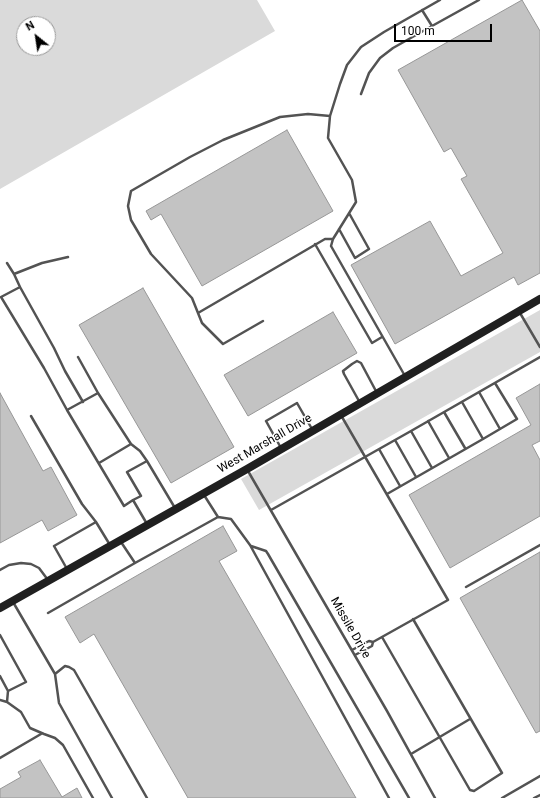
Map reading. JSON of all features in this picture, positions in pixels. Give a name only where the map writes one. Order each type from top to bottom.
[{"type":"main road","name":"West Marshall Drive","points":[[0,608],[176,509],[540,299]]},
{"type":"lane","points":[[405,377],[331,246],[333,239],[356,202],[352,180],[328,138],[330,116],[347,65],[361,47],[440,0]]},
{"type":"lane","points":[[361,94],[369,73],[380,58],[393,48],[479,0]]},
{"type":"lane","points":[[422,10],[432,26]]},
{"type":"lane","points":[[263,321],[223,344],[202,323],[192,298],[151,254],[131,220],[128,206],[131,191],[223,140],[280,117],[308,114],[330,116]]},
{"type":"lane","points":[[339,230],[355,258],[369,249],[349,213]]},
{"type":"lane","points":[[198,313],[324,239],[333,239]]},
{"type":"lane","points":[[315,244],[372,343],[382,337]]},
{"type":"lane","points":[[14,274],[42,263],[68,257]]},
{"type":"lane","points":[[7,263],[83,402]]},
{"type":"lane","points":[[20,287],[1,297],[124,506],[141,496],[127,472],[147,461]]},
{"type":"lane","points":[[519,310],[540,347]]},
{"type":"lane","points":[[78,357],[98,393],[130,444],[140,451],[176,509]]},
{"type":"lane","points":[[271,510],[540,357]]},
{"type":"lane","points":[[360,403],[344,374],[344,371],[352,364],[357,362],[361,363],[378,393]]},
{"type":"lane","points":[[387,494],[517,419],[495,383]]},
{"type":"lane","points":[[479,392],[500,429]]},
{"type":"lane","points":[[67,410],[98,393]]},
{"type":"lane","points":[[462,402],[483,438]]},
{"type":"lane","points":[[282,448],[266,421],[297,403],[312,430]]},
{"type":"lane","points":[[444,412],[466,448]]},
{"type":"lane","points":[[341,414],[448,600],[373,642],[369,641],[352,650]]},
{"type":"lane","points":[[32,416],[82,504],[96,522],[110,546]]},
{"type":"lane","points":[[428,421],[449,458]]},
{"type":"lane","points":[[411,431],[432,468]]},
{"type":"lane","points":[[395,440],[416,477]]},
{"type":"lane","points":[[99,463],[130,444]]},
{"type":"lane","points":[[379,449],[400,486]]},
{"type":"lane","name":"Missile Drive","points":[[247,468],[435,798]]},
{"type":"lane","points":[[203,493],[218,517]]},
{"type":"lane","points":[[133,500],[148,525]]},
{"type":"lane","points":[[48,613],[218,517],[231,519],[250,545],[388,798]]},
{"type":"lane","points":[[67,570],[54,546],[96,522]]},
{"type":"lane","points":[[120,540],[135,563]]},
{"type":"lane","points":[[250,545],[266,551],[268,554],[409,798]]},
{"type":"lane","points":[[466,588],[540,545]]},
{"type":"lane","points":[[0,570],[9,565],[21,563],[31,564],[39,568],[48,581]]},
{"type":"lane","points":[[13,601],[55,674],[59,703],[112,798]]},
{"type":"lane","points":[[382,637],[470,790],[474,791],[502,773],[413,619]]},
{"type":"lane","points":[[0,634],[26,682],[8,691]]},
{"type":"lane","points":[[355,656],[372,646],[373,642]]},
{"type":"lane","points":[[55,674],[65,666],[74,670],[147,798]]},
{"type":"lane","points":[[0,676],[8,691],[7,702]]},
{"type":"lane","points":[[0,700],[7,702],[21,712],[30,728],[55,738],[63,745],[93,798]]},
{"type":"lane","points":[[411,754],[470,719]]},
{"type":"lane","points":[[0,758],[42,733]]},
{"type":"lane","points":[[502,798],[540,776]]},
{"type":"lane","points":[[534,798],[540,795]]},
{"type":"shaded area","points":[[0,0],[257,0],[275,31],[0,189]]},
{"type":"shaded area","points":[[540,310],[540,352],[259,510],[241,479]]},
{"type":"building","points":[[522,0],[540,31],[540,273],[518,285],[514,277],[395,344],[351,265],[430,221],[461,276],[503,253],[461,179],[467,176],[451,148],[444,152],[398,70]]},
{"type":"building","points":[[287,130],[333,211],[202,286],[161,214],[151,220],[146,211]]},
{"type":"building","points":[[143,288],[234,447],[171,483],[79,325]]},
{"type":"building","points":[[333,312],[357,353],[248,416],[224,375]]},
{"type":"building","points":[[540,384],[540,441],[532,445],[540,460],[540,516],[450,568],[409,495],[531,425],[516,398]]},
{"type":"building","points":[[0,393],[43,471],[51,467],[77,515],[48,531],[42,520],[0,543]]},
{"type":"building","points":[[223,526],[237,551],[219,561],[356,798],[188,798],[94,634],[80,643],[65,617]]},
{"type":"building","points":[[540,552],[540,731],[536,733],[460,598]]},
{"type":"building","points":[[40,760],[62,797],[77,788],[82,798],[0,798],[0,789],[21,777],[18,772]]}]
